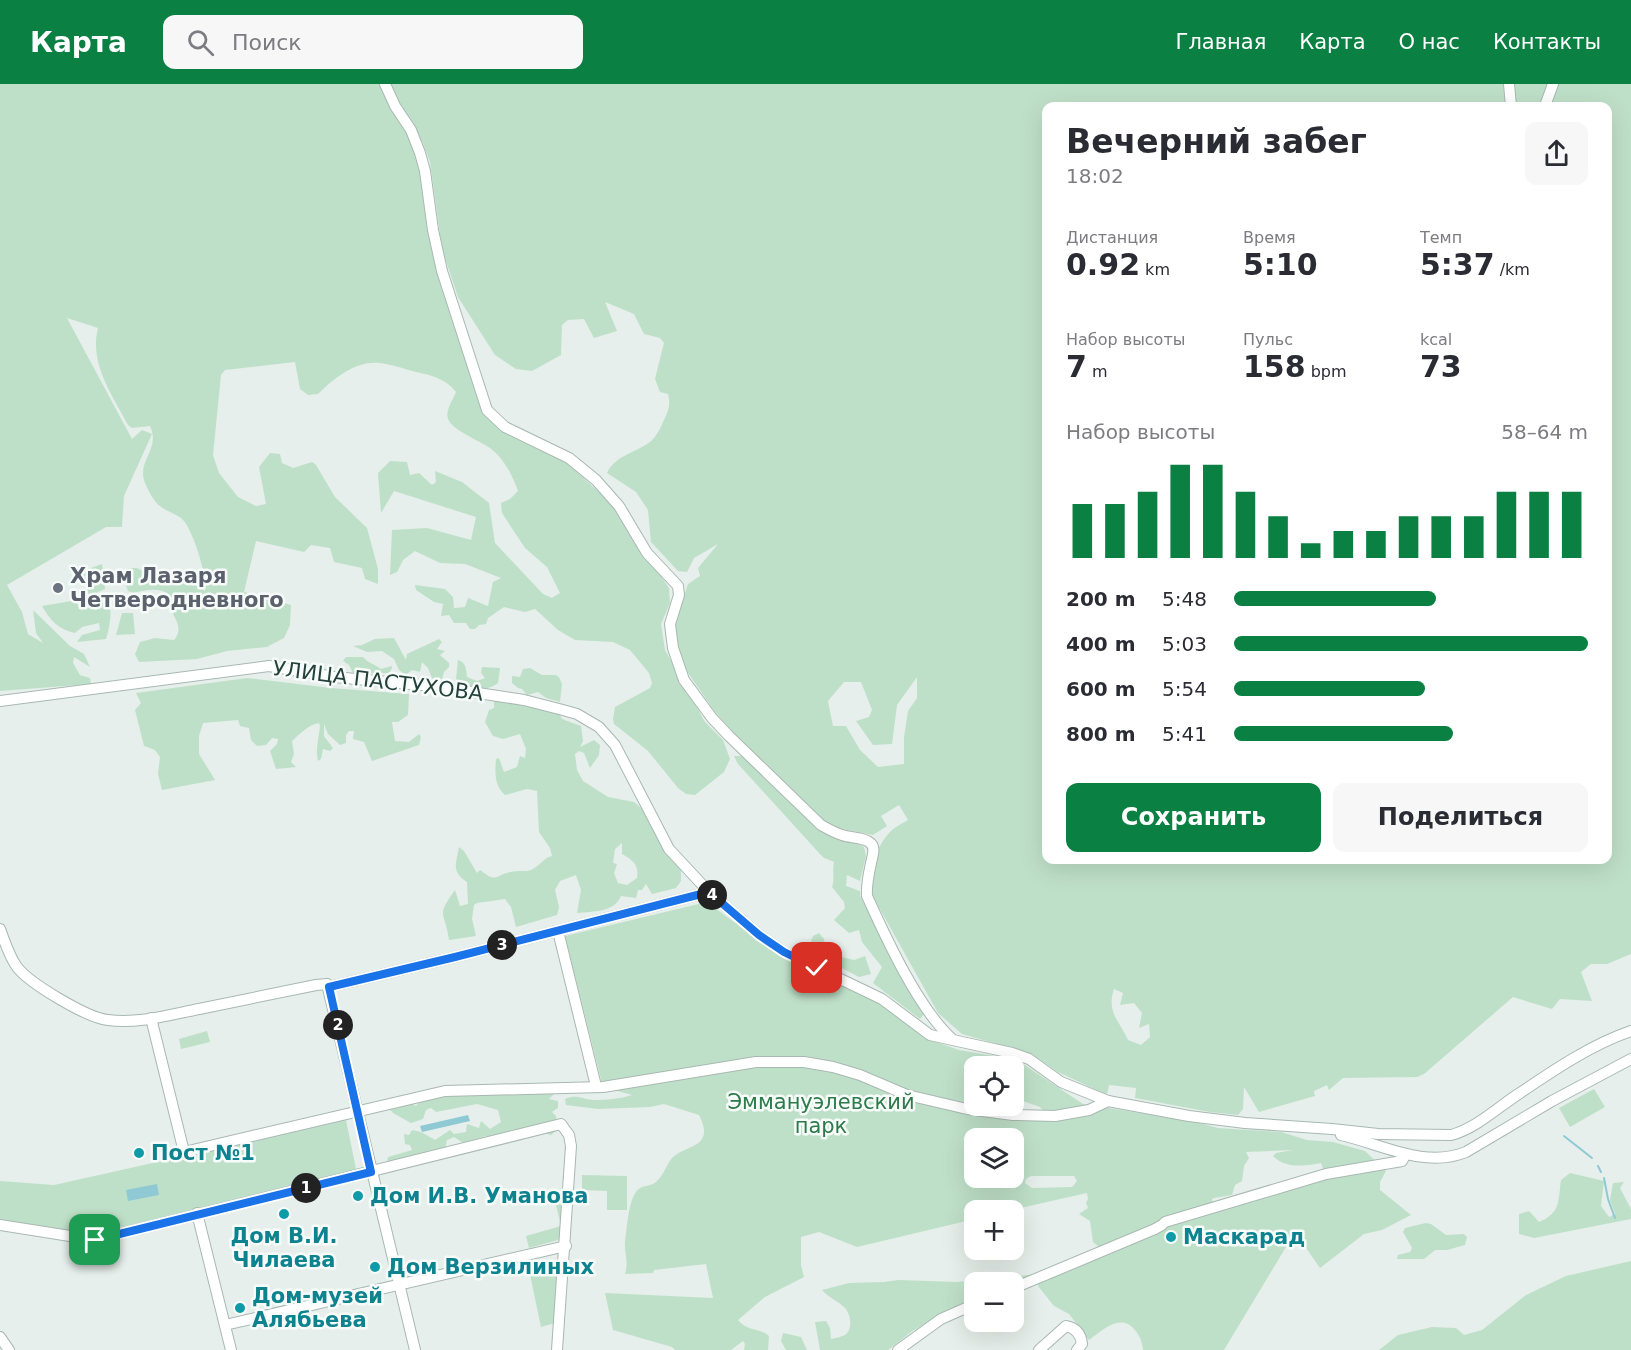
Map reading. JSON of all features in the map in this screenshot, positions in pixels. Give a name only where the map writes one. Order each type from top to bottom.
[{"type":"street","points":[[385,84],[395,106],[411,130],[420,153],[442,271],[487,410],[505,427],[568,458],[596,480],[619,506],[647,553],[678,586],[679,595],[670,624],[673,648],[684,680],[712,718],[821,825],[843,836],[865,839],[872,844],[874,851],[866,883],[867,896],[923,1003],[941,1029],[954,1041]]},
{"type":"street","points":[[1509,84],[1511,102]]},
{"type":"street","points":[[1546,102],[1553,84]]},
{"type":"street","name":"УЛИЦА ПАСТУХОВА","points":[[0,701],[269,666],[524,700],[577,714],[606,734],[625,761],[669,849],[709,892],[759,935],[784,952],[882,999],[930,1035],[1012,1053],[1029,1059],[1061,1082],[1108,1101],[1189,1116],[1306,1127]]},
{"type":"street","points":[[0,929],[11,958],[34,983],[89,1014],[104,1020],[120,1022],[326,985],[558,931],[709,892]]},
{"type":"street","points":[[558,931],[596,1086]]},
{"type":"street","points":[[326,985],[416,1350]]},
{"type":"street","points":[[151,1018],[184,1152],[445,1091],[603,1087],[756,1062],[804,1062],[833,1067],[860,1075],[907,1095],[967,1109],[1013,1115],[1055,1116],[1089,1110],[1108,1101]]},
{"type":"street","points":[[1306,1127],[1378,1134],[1442,1136],[1460,1133],[1599,1044],[1631,1030]]},
{"type":"street","points":[[1306,1127],[1418,1157],[1455,1157],[1631,1059]]},
{"type":"street","points":[[0,1226],[95,1240],[561,1124],[569,1135],[571,1146],[566,1246],[557,1350]]},
{"type":"street","points":[[1024,1284],[1099,1254],[1164,1223],[1326,1174],[1402,1161],[1406,1154]]},
{"type":"street","points":[[197,1213],[231,1350]]},
{"type":"street","points":[[225,1325],[566,1246]]},
{"type":"street","points":[[898,1350],[940,1319],[964,1309]]},
{"type":"street","points":[[1039,1350],[1066,1326],[1077,1330],[1082,1338],[1082,1344],[1077,1350]]},
{"type":"street","points":[[0,1337],[9,1350]]},
{"type":"green space","points":[[0,84],[379,84],[407,132],[419,160],[435,260],[477,398],[487,417],[502,430],[564,460],[614,506],[669,588],[670,603],[661,624],[665,650],[705,722],[723,740],[730,759],[724,772],[695,795],[686,794],[678,788],[648,751],[614,724],[615,707],[650,688],[652,683],[649,673],[630,650],[613,642],[575,640],[558,630],[535,609],[525,612],[504,607],[488,618],[486,624],[479,625],[475,629],[470,629],[466,623],[454,623],[449,615],[441,616],[443,604],[434,602],[416,590],[415,585],[445,589],[453,597],[454,608],[465,607],[468,598],[488,606],[493,582],[501,578],[465,564],[440,563],[415,551],[403,560],[397,572],[390,575],[392,530],[427,528],[471,540],[476,517],[394,491],[381,513],[378,473],[390,461],[407,462],[410,475],[419,473],[432,485],[436,482],[435,471],[462,482],[489,503],[495,543],[543,594],[552,598],[560,593],[547,567],[525,548],[502,513],[501,503],[510,499],[518,491],[507,467],[490,448],[460,431],[448,419],[448,409],[456,392],[438,378],[388,364],[362,364],[338,377],[318,394],[308,395],[300,389],[295,362],[225,370],[221,375],[213,455],[219,473],[238,497],[256,506],[266,504],[259,467],[270,453],[280,454],[282,463],[293,468],[312,462],[316,465],[335,497],[367,528],[378,569],[378,584],[365,579],[362,568],[334,562],[330,548],[311,545],[304,552],[256,541],[244,592],[291,605],[290,625],[284,638],[267,647],[227,651],[197,659],[139,662],[135,654],[140,642],[155,638],[174,640],[176,637],[178,627],[173,614],[177,605],[164,591],[133,593],[128,591],[123,577],[127,568],[137,568],[151,575],[186,576],[205,591],[202,565],[196,545],[184,521],[158,504],[145,483],[144,468],[153,442],[153,434],[150,426],[132,428],[128,425],[109,390],[99,366],[96,341],[98,328],[67,318],[132,439],[142,430],[152,434],[124,496],[122,527],[106,527],[7,585],[22,612],[28,634],[43,643],[36,633],[33,610],[70,646],[84,654],[90,667],[74,657],[73,663],[80,675],[90,678],[91,684],[0,691]]},
{"type":"green space","points":[[389,84],[1631,84],[1631,954],[1607,964],[1591,964],[1581,972],[1592,1001],[1560,999],[1552,1009],[1513,997],[1424,1074],[1417,1077],[1343,1078],[1329,1090],[1327,1085],[1314,1091],[1315,1096],[1259,1112],[1244,1087],[1243,1109],[1238,1115],[1135,1098],[1136,1088],[1109,1085],[1107,1095],[1058,1072],[1032,1054],[962,1034],[938,1013],[872,895],[872,870],[877,853],[885,837],[908,820],[899,805],[881,816],[887,826],[873,835],[837,828],[826,823],[730,729],[715,712],[684,667],[673,629],[688,584],[700,576],[698,568],[718,544],[694,558],[687,572],[678,571],[651,542],[648,510],[636,492],[607,473],[620,458],[652,440],[666,415],[669,405],[668,394],[660,392],[655,379],[664,343],[660,338],[644,334],[634,314],[605,302],[617,331],[594,338],[584,319],[568,320],[562,325],[561,355],[532,371],[516,369],[495,355],[458,297],[442,249],[430,162],[422,141]],"holes":[[[917,677],[917,698],[908,711],[904,737],[904,764],[878,767],[860,750],[846,726],[833,726],[828,701],[844,682],[861,682],[872,710],[869,717],[856,721],[873,745],[892,744],[897,705]],[[1114,989],[1123,993],[1120,1005],[1134,1003],[1142,1013],[1139,1028],[1149,1024],[1150,1037],[1141,1045],[1128,1040],[1115,1016],[1112,1004]]]},
{"type":"green space","points":[[102,564],[105,589],[89,596],[82,571]]},
{"type":"green space","points":[[108,595],[110,617],[106,639],[77,642],[82,635],[100,630],[99,623],[82,627],[75,633],[69,632],[56,624],[42,606],[77,600],[79,608],[89,607]]},
{"type":"green space","points":[[122,613],[133,613],[135,634],[116,635]]},
{"type":"green space","points":[[394,638],[406,660],[407,654],[439,639],[442,642],[437,649],[445,651],[440,655],[449,663],[442,679],[432,678],[428,668],[422,662],[420,672],[412,670],[406,675],[399,670],[394,659],[382,651],[367,652],[353,646],[375,639]]},
{"type":"green space","points":[[346,657],[363,657],[381,669],[392,666],[392,668],[389,673],[353,673],[349,665],[343,661]]},
{"type":"green space","points":[[458,660],[464,664],[467,677],[477,681],[485,678],[481,673],[482,667],[500,668],[498,683],[482,689],[456,679]]},
{"type":"green space","points":[[530,668],[542,675],[559,677],[562,684],[560,702],[546,698],[538,692],[527,695],[512,683],[512,676],[520,677],[523,669]]},
{"type":"green space","points":[[247,678],[409,694],[408,715],[398,722],[392,722],[395,741],[409,742],[419,734],[421,737],[419,745],[372,761],[364,742],[353,739],[354,731],[349,731],[346,735],[346,743],[340,745],[328,734],[324,724],[324,736],[333,748],[330,751],[323,749],[321,759],[318,761],[319,723],[308,727],[292,741],[294,754],[291,762],[296,767],[276,769],[270,751],[277,744],[278,739],[272,738],[266,745],[257,746],[251,740],[249,728],[240,726],[238,720],[203,723],[199,736],[199,754],[215,780],[162,790],[158,774],[160,757],[155,750],[144,746],[135,710],[141,703],[136,693]]},
{"type":"green space","points":[[494,700],[559,713],[562,719],[581,726],[583,741],[580,747],[594,740],[600,745],[599,755],[590,768],[584,753],[579,751],[575,754],[577,770],[583,781],[608,797],[634,802],[647,813],[681,870],[681,881],[676,888],[652,894],[646,884],[642,890],[638,890],[636,898],[621,896],[618,902],[608,908],[577,913],[581,890],[576,875],[560,881],[555,890],[559,907],[557,915],[516,927],[511,907],[505,899],[477,903],[474,905],[472,919],[476,936],[449,940],[443,914],[445,905],[455,890],[460,906],[468,904],[467,882],[459,875],[456,867],[459,847],[464,851],[477,873],[480,870],[493,878],[513,871],[531,870],[552,856],[550,848],[539,832],[537,791],[527,789],[505,795],[497,783],[496,759],[499,758],[504,772],[517,767],[520,756],[525,758],[526,749],[520,734],[503,739],[493,736],[485,722],[489,710],[494,708]],"holes":[[[622,843],[622,854],[632,861],[637,870],[637,878],[627,885],[618,883],[614,873],[617,864],[613,863],[615,849]]]},
{"type":"green space","points":[[734,756],[744,756],[822,831],[854,841],[864,847],[866,856],[860,881],[847,875],[846,886],[860,891],[860,896],[874,923],[925,1013],[920,1019],[873,983],[882,967],[862,942],[859,930],[849,933],[834,920],[845,908],[844,902],[832,887],[834,862],[819,853],[738,764]]},
{"type":"green space","name":"Эммануэлевский парк","points":[[707,902],[765,945],[842,982],[896,1014],[933,1041],[959,1050],[994,1056],[964,1056],[964,1116],[1024,1116],[1024,1114],[1045,1113],[1040,1107],[1024,1101],[1024,1065],[1083,1104],[1196,1122],[1218,1128],[1281,1132],[1307,1140],[1333,1142],[1365,1151],[1386,1171],[1380,1182],[1380,1190],[1411,1215],[1382,1230],[1364,1234],[1320,1268],[1295,1232],[1224,1350],[1143,1350],[1136,1332],[1123,1323],[1105,1328],[1089,1340],[1069,1314],[1054,1306],[1038,1286],[1039,1281],[1105,1252],[1093,1242],[1090,1221],[1079,1214],[1088,1208],[1087,1193],[1024,1207],[1024,1200],[964,1200],[964,1222],[857,1247],[819,1232],[801,1237],[801,1265],[804,1277],[765,1297],[738,1320],[769,1336],[768,1350],[744,1350],[743,1341],[731,1350],[675,1350],[672,1347],[613,1330],[605,1293],[713,1298],[706,1264],[654,1270],[653,1273],[625,1274],[627,1265],[625,1242],[633,1197],[640,1188],[653,1184],[662,1175],[672,1158],[702,1139],[703,1126],[699,1115],[664,1104],[650,1107],[598,1109],[566,1105],[565,1099],[572,1097],[598,1100],[632,1095],[603,1087],[565,936]],"holes":[[[1293,1150],[1276,1153],[1273,1156],[1290,1165],[1321,1163],[1326,1177],[1213,1204],[1212,1199],[1214,1198],[1232,1195],[1235,1185],[1242,1181],[1244,1166],[1249,1158],[1246,1152]],[[1031,1176],[1074,1176],[1077,1181],[1072,1187],[1032,1188],[1025,1183],[1026,1179]]]},
{"type":"green space","points":[[819,933],[824,939],[825,948],[834,949],[841,957],[854,960],[865,956],[871,974],[859,977],[830,962],[811,941],[813,936]]},
{"type":"green space","points":[[207,1031],[210,1042],[181,1049],[179,1039]]},
{"type":"green space","points":[[1594,1089],[1605,1107],[1570,1127],[1559,1108]]},
{"type":"green space","points":[[551,1090],[554,1094],[549,1099],[558,1101],[558,1108],[552,1112],[556,1116],[557,1130],[551,1135],[535,1131],[530,1138],[526,1135],[491,1142],[486,1136],[463,1143],[454,1137],[447,1140],[445,1151],[391,1163],[387,1161],[388,1157],[412,1150],[410,1145],[405,1144],[404,1134],[409,1135],[412,1130],[435,1140],[450,1130],[454,1134],[466,1132],[467,1124],[479,1128],[481,1121],[490,1129],[501,1122],[498,1110],[477,1104],[436,1112],[431,1108],[426,1110],[423,1119],[411,1123],[393,1113],[387,1106],[406,1101],[416,1106],[422,1099],[446,1097],[451,1093]]},
{"type":"green space","points":[[346,1120],[356,1169],[91,1235],[0,1222],[0,1181],[54,1185]]},
{"type":"green space","points":[[1570,1173],[1604,1181],[1601,1206],[1609,1217],[1615,1214],[1610,1200],[1613,1183],[1624,1182],[1620,1188],[1631,1209],[1631,1219],[1534,1238],[1519,1234],[1519,1214],[1529,1211],[1539,1222],[1551,1215],[1559,1200],[1561,1180]]},
{"type":"green space","points":[[582,1175],[627,1176],[627,1210],[607,1210],[607,1191],[582,1190]]},
{"type":"green space","points":[[560,1201],[563,1201],[561,1234],[558,1240],[529,1248],[526,1236],[561,1226],[556,1205],[559,1205]]},
{"type":"green space","points":[[1426,1223],[1446,1235],[1464,1234],[1467,1237],[1465,1245],[1447,1250],[1435,1250],[1424,1259],[1397,1259],[1398,1255],[1410,1252],[1412,1248],[1403,1232],[1405,1228]]},
{"type":"green space","points":[[559,1259],[555,1323],[541,1327],[528,1265]]},
{"type":"green space","points":[[1631,1261],[1631,1350],[1379,1350],[1398,1335],[1432,1327],[1456,1328],[1464,1335],[1482,1330],[1526,1295],[1566,1276]]},
{"type":"green space","points":[[1037,1274],[1024,1279],[1024,1275]]},
{"type":"green space","points":[[898,1280],[964,1281],[964,1303],[911,1332],[888,1350],[820,1350],[815,1322],[826,1321],[830,1328],[831,1339],[848,1333],[850,1322],[845,1308],[822,1290],[849,1283]]},
{"type":"green space","points":[[783,1333],[801,1337],[807,1350],[786,1350],[781,1341]]},
{"type":"water","points":[[468,1115],[470,1121],[422,1132],[420,1126]]},
{"type":"water","points":[[157,1184],[159,1195],[128,1201],[126,1190]]},
{"type":"waterway","points":[[1564,1136],[1592,1158]]},
{"type":"waterway","points":[[1598,1166],[1601,1172]]},
{"type":"waterway","points":[[1604,1178],[1615,1218]]},
{"type":"place","name":"Храм Лазаря Четверодневного","points":[[58,588]]},
{"type":"place","name":"Пост №1","points":[[139,1153]]},
{"type":"place","name":"Дом И.В. Уманова","points":[[358,1196]]},
{"type":"place","name":"Дом В.И. Чилаева","points":[[284,1214]]},
{"type":"place","name":"Маскарад","points":[[1171,1237]]},
{"type":"place","name":"Дом Верзилиных","points":[[375,1267]]},
{"type":"place","name":"Дом-музей Алябьева","points":[[240,1308]]},
{"type":"route","points":[[95,1240],[197,1213],[371,1172],[329,987],[709,892],[759,935],[784,952],[817,968]]}]
